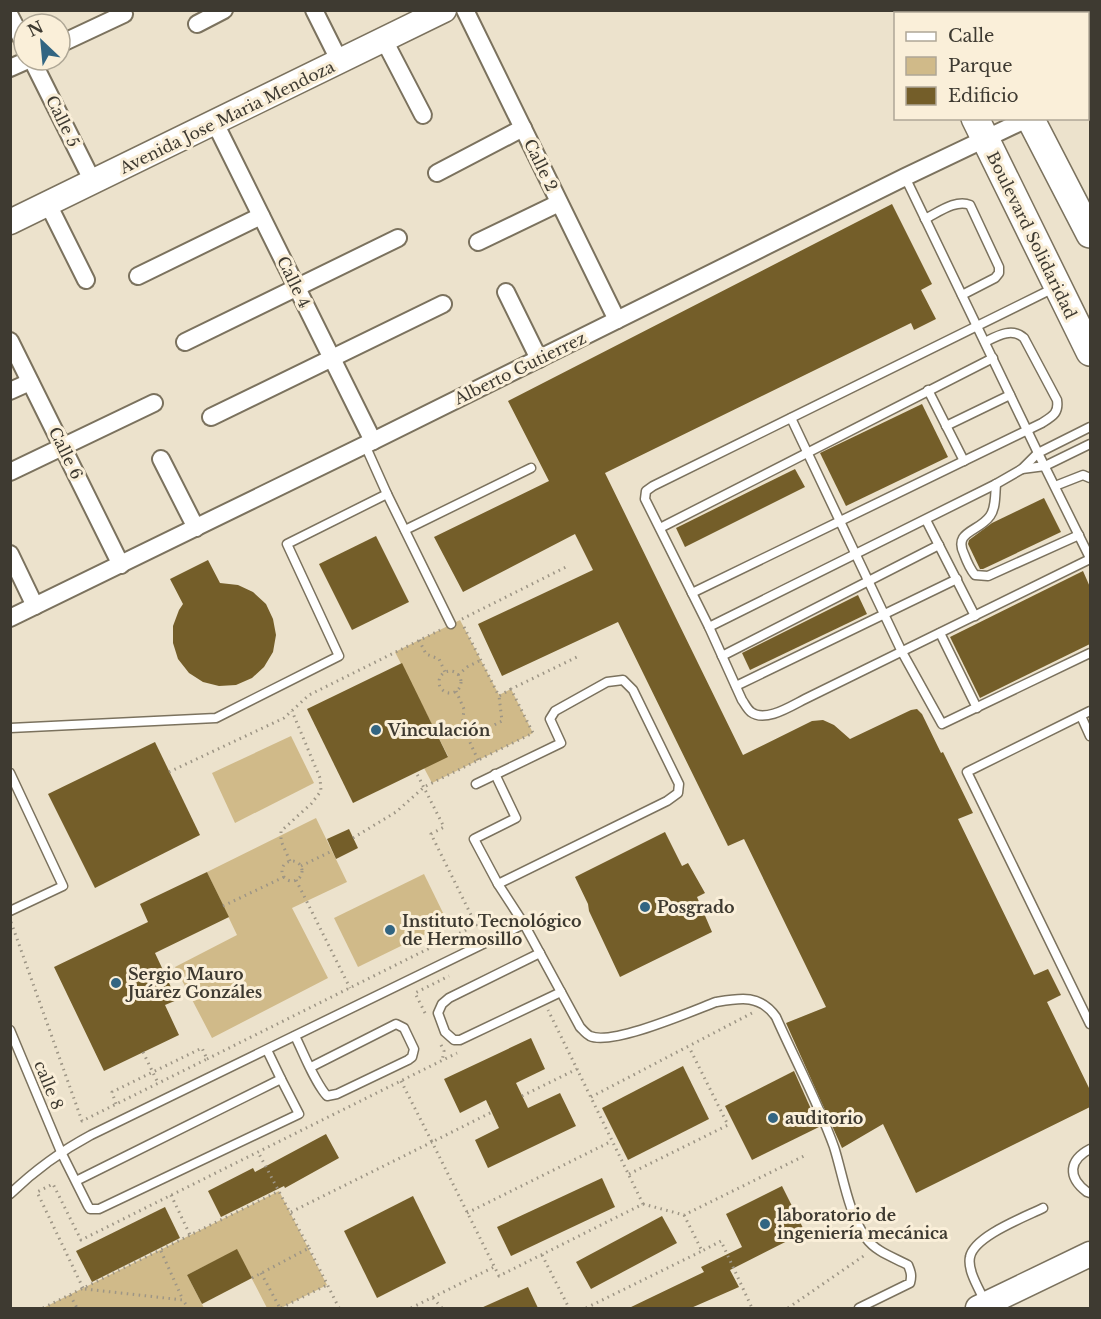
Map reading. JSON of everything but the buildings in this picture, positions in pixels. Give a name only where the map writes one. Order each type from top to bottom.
[{"type":"main road","points":[[1031,120],[1090,234]]},
{"type":"main road","name":"Boulevard Solidaridad","points":[[979,129],[1090,352]]},
{"type":"street","points":[[197,24],[224,10]]},
{"type":"street","points":[[314,10],[340,62]]},
{"type":"street","name":"Avenida Jose Maria Mendoza","points":[[10,222],[444,10]]},
{"type":"street","name":"Calle 2","points":[[465,10],[617,320]]},
{"type":"street","points":[[72,38],[124,14]]},
{"type":"street","points":[[384,40],[423,115]]},
{"type":"street","name":"Calle 5","points":[[38,72],[93,182]]},
{"type":"street","name":"Alberto Gutierrez","points":[[10,618],[905,177],[979,129],[1021,120]]},
{"type":"street","name":"Calle 4","points":[[214,123],[332,359],[369,443]]},
{"type":"street","points":[[437,173],[523,128]]},
{"type":"street","points":[[478,242],[559,203]]},
{"type":"street","points":[[48,204],[86,280]]},
{"type":"street","points":[[138,276],[261,216]]},
{"type":"street","points":[[184,342],[398,238]]},
{"type":"street","points":[[506,292],[539,359]]},
{"type":"street","points":[[211,417],[443,304]]},
{"type":"street","name":"Calle 6","points":[[10,341],[121,564]]},
{"type":"street","points":[[10,391],[30,382]]},
{"type":"street","points":[[10,472],[154,403]]},
{"type":"street","points":[[161,459],[196,528]]},
{"type":"street","points":[[10,554],[35,606]]},
{"type":"street","points":[[982,1306],[1090,1254]]},
{"type":"lane","points":[[905,177],[926,219],[962,295],[977,325],[1028,430],[1038,453],[1090,558],[805,699],[765,715],[757,715],[750,711],[645,499],[646,491],[977,325],[1058,286]]},
{"type":"lane","points":[[926,219],[956,204],[970,205],[999,267],[999,273],[995,278],[962,295]]},
{"type":"lane","points":[[692,593],[1028,430],[1056,414],[1057,399],[1029,346],[1019,333],[1004,334],[985,342]]},
{"type":"lane","points":[[660,528],[993,358]]},
{"type":"lane","points":[[928,390],[964,461]]},
{"type":"lane","points":[[946,426],[1011,395]]},
{"type":"lane","points":[[791,418],[902,652],[942,724],[1090,653]]},
{"type":"lane","points":[[709,627],[996,484],[1022,469],[1038,453],[1090,427]]},
{"type":"lane","points":[[369,443],[387,494],[451,624]]},
{"type":"lane","points":[[1022,469],[1045,466],[1090,444]]},
{"type":"lane","points":[[405,530],[531,468]]},
{"type":"lane","points":[[1055,486],[1083,474],[1090,478]]},
{"type":"lane","points":[[996,484],[993,510],[989,517],[961,540],[960,546],[975,575],[988,576],[1079,535]]},
{"type":"lane","points":[[10,728],[216,718],[339,656],[286,544],[387,494]]},
{"type":"lane","points":[[926,520],[975,615]]},
{"type":"lane","points":[[722,656],[939,545]]},
{"type":"lane","points":[[736,686],[957,579]]},
{"type":"lane","points":[[940,633],[977,708]]},
{"type":"lane","points":[[476,783],[561,743],[550,719],[555,711],[607,682],[623,680],[633,690],[675,774],[680,789],[674,797],[658,806],[498,884]]},
{"type":"lane","points":[[1090,711],[967,772],[1090,1024]]},
{"type":"lane","points":[[1080,716],[1090,736]]},
{"type":"lane","points":[[10,772],[63,886],[10,911]]},
{"type":"lane","points":[[495,774],[516,818],[474,839],[498,884],[540,952],[580,1027],[589,1036],[598,1038],[631,1032],[724,1001],[755,1000],[767,1005],[776,1017],[822,1118],[850,1204],[865,1237],[876,1248],[908,1264],[912,1276],[910,1283],[859,1308]]},
{"type":"lane","points":[[10,1194],[32,1173],[61,1152],[91,1135],[524,924]]},
{"type":"lane","points":[[540,952],[464,990],[442,1004],[438,1014],[445,1032],[454,1040],[460,1040],[561,992]]},
{"type":"lane","points":[[296,1036],[311,1067],[327,1096],[408,1060],[412,1057],[414,1049],[404,1028],[396,1024],[311,1067]]},
{"type":"lane","name":"calle 8","points":[[10,1030],[61,1152],[90,1209],[99,1209],[298,1114],[281,1079]]},
{"type":"lane","points":[[76,1181],[281,1079],[267,1050]]},
{"type":"lane","points":[[1090,1149],[1077,1157],[1073,1169],[1077,1183],[1090,1193]]},
{"type":"lane","points":[[982,1306],[970,1257],[976,1245],[989,1235],[1043,1208]]},
{"type":"path","points":[[468,738],[502,722],[499,696],[460,620],[568,566]]},
{"type":"path","points":[[169,772],[285,718],[309,695],[451,624]]},
{"type":"path","points":[[419,640],[426,654],[439,659],[445,672]]},
{"type":"path","points":[[499,696],[579,656]]},
{"type":"path","points":[[458,675],[466,667],[481,660]]},
{"type":"path","points":[[452,671],[458,675],[461,682],[456,691],[445,692],[440,687],[440,677],[445,672],[452,671]]},
{"type":"path","points":[[353,838],[396,812],[424,787],[533,733],[511,689]]},
{"type":"path","points":[[456,691],[465,709],[462,728],[478,760]]},
{"type":"path","points":[[290,861],[280,841],[281,831],[311,804],[321,791],[320,778],[292,711]]},
{"type":"path","points":[[10,920],[82,1121],[476,925],[431,834],[444,827],[416,772]]},
{"type":"path","points":[[301,866],[332,851]]},
{"type":"path","points":[[290,861],[297,861],[301,866],[301,876],[296,880],[284,877],[282,867],[290,861]]},
{"type":"path","points":[[223,906],[284,877]]},
{"type":"path","points":[[296,880],[350,988]]},
{"type":"path","points":[[591,1097],[767,1005]]},
{"type":"path","points":[[548,1008],[643,1204]]},
{"type":"path","points":[[629,1174],[728,1125],[689,1047]]},
{"type":"path","points":[[116,1104],[112,1092],[202,1048],[207,1059]]},
{"type":"path","points":[[143,1052],[166,1099]]},
{"type":"path","points":[[522,1096],[577,1069]]},
{"type":"path","points":[[401,1081],[499,1276],[643,1204],[684,1215],[806,1155]]},
{"type":"path","points":[[291,1212],[492,1112]]},
{"type":"path","points":[[467,1213],[612,1141]]},
{"type":"path","points":[[258,1152],[339,1308]]},
{"type":"path","points":[[53,1184],[37,1192],[83,1288]]},
{"type":"path","points":[[43,1308],[279,1191]]},
{"type":"path","points":[[171,1195],[190,1235]]},
{"type":"path","points":[[684,1215],[702,1251]]},
{"type":"path","points":[[586,1308],[722,1241],[752,1308]]},
{"type":"path","points":[[252,1278],[309,1248]]},
{"type":"path","points":[[788,1308],[876,1248]]},
{"type":"path","points":[[161,1251],[188,1308]]},
{"type":"path","points":[[542,1255],[569,1308]]},
{"type":"path","points":[[411,1308],[494,1267]]},
{"type":"path","points":[[261,1273],[280,1308],[327,1285]]},
{"type":"path","points":[[83,1288],[183,1300]]},
{"type":"path","points":[[70,1295],[77,1308]]},
{"type":"path","points":[[434,1298],[442,1308]]},
{"type":"green space","points":[[460,620],[499,695],[511,689],[533,733],[432,783],[424,768],[448,756],[395,652]]},
{"type":"green space","points":[[291,736],[314,783],[235,823],[212,773]]},
{"type":"green space","points":[[316,818],[347,882],[292,908],[328,978],[212,1038],[175,967],[237,935],[207,872]]},
{"type":"green space","points":[[424,874],[448,923],[358,967],[334,918]]},
{"type":"green space","points":[[279,1191],[327,1285],[281,1308],[267,1308],[237,1250],[187,1275],[204,1308],[43,1308]]},
{"type":"place","name":"Vinculación","points":[[376,730]]},
{"type":"place","name":"Posgrado","points":[[645,907]]},
{"type":"place","name":"Instituto Tecnológico de Hermosillo","points":[[390,930]]},
{"type":"place","name":"Sergio Mauro Juárez Gonzáles","points":[[116,983]]},
{"type":"place","name":"auditorio","points":[[773,1118]]},
{"type":"place","name":"laboratorio de ingeniería mecánica","points":[[765,1224]]}]
